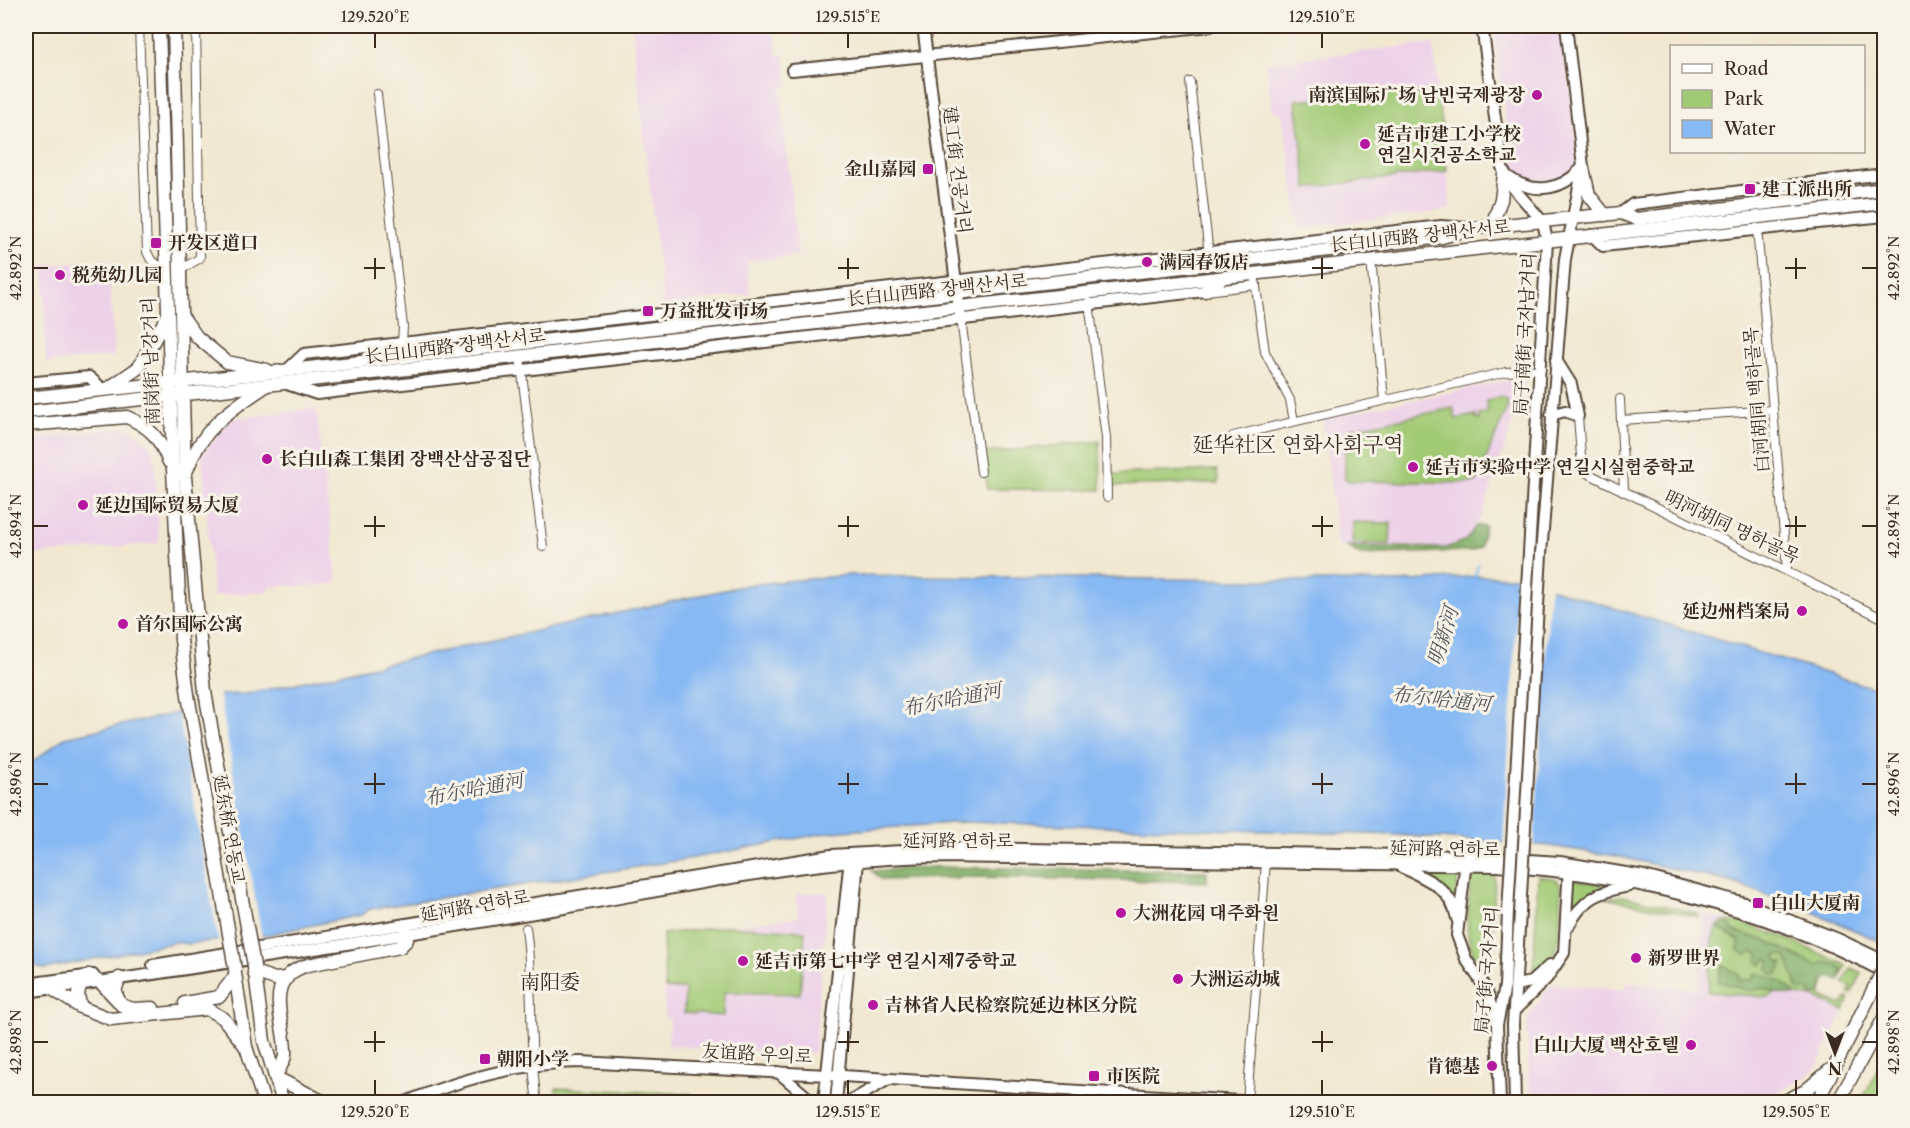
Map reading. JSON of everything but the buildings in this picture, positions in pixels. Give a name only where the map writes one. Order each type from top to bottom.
[{"type":"main road","name":"南岗街 남강거리","points":[[159,26],[172,469],[181,640],[188,695]]},
{"type":"main road","name":"南岗街 남강거리","points":[[174,26],[182,269],[185,477],[205,692]]},
{"type":"main road","name":"建工街 건공거리","points":[[923,26],[961,319]]},
{"type":"main road","points":[[792,70],[1210,26]]},
{"type":"main road","name":"局子南街 국자남거리","points":[[1482,26],[1498,152],[1504,174],[1543,222],[1547,241],[1529,553]]},
{"type":"main road","name":"局子南街 국자남거리","points":[[1541,554],[1551,415],[1568,237],[1583,168],[1583,152],[1566,26]]},
{"type":"main road","points":[[1491,227],[1501,200],[1504,174],[1529,187],[1549,188],[1567,182],[1583,168],[1589,195],[1605,215]]},
{"type":"main road","name":"长白山西路 장백산서로","points":[[1622,213],[1633,204],[1884,174]]},
{"type":"main road","name":"长白山西路 장백산서로","points":[[184,388],[266,386],[282,376],[304,354],[403,342],[1442,237],[1475,228],[1622,213],[1636,219],[1884,189]]},
{"type":"main road","name":"长白山西路 장백산서로","points":[[282,376],[520,357],[1226,276],[1255,279],[1371,259],[1884,203]]},
{"type":"main road","name":"长白山西路 장백산서로","points":[[1592,235],[1603,246],[1884,216]]},
{"type":"main road","points":[[1205,291],[1226,276]]},
{"type":"main road","name":"长白山西路 장백산서로","points":[[184,388],[282,376],[401,357],[956,286]]},
{"type":"main road","name":"长白山西路 장백산서로","points":[[282,376],[317,394],[1205,291]]},
{"type":"main road","points":[[104,390],[138,368],[168,316]]},
{"type":"main road","points":[[182,316],[197,338],[227,362],[282,376]]},
{"type":"main road","points":[[1551,415],[1565,411],[1578,416],[1577,399],[1571,384],[1556,360]]},
{"type":"main road","points":[[26,383],[89,377],[104,390]]},
{"type":"main road","points":[[185,477],[196,449],[218,420],[266,386]]},
{"type":"main road","points":[[26,411],[184,388]]},
{"type":"main road","points":[[26,398],[104,390],[170,390]]},
{"type":"main road","points":[[26,425],[128,417],[142,423],[159,439],[172,469]]},
{"type":"main road","name":"局子街 국자거리","points":[[1515,1102],[1514,1011],[1508,911],[1529,553]]},
{"type":"main road","name":"局子街 국자거리","points":[[1500,1102],[1497,1025],[1511,985],[1520,912],[1541,554]]},
{"type":"main road","name":"延东桥 연동교","points":[[205,692],[254,969],[261,1028],[283,1102]]},
{"type":"main road","name":"延东桥 연동교","points":[[188,695],[246,1047]]},
{"type":"main road","name":"延河路 연하로","points":[[26,993],[90,980],[853,858],[964,848],[1468,861],[1644,876],[1746,903],[1838,939],[1884,961]]},
{"type":"main road","name":"延河路 연하로","points":[[853,858],[962,857],[1396,865],[1468,861]]},
{"type":"main road","points":[[824,1102],[853,858]]},
{"type":"main road","points":[[836,1102],[853,858]]},
{"type":"main road","points":[[1468,861],[1457,935],[1463,953],[1486,988],[1497,1025]]},
{"type":"main road","points":[[1468,861],[1464,932],[1468,951],[1491,984],[1498,987],[1527,984],[1536,979],[1550,965],[1558,952],[1567,868]]},
{"type":"main road","points":[[1396,865],[1438,885],[1451,901],[1458,925]]},
{"type":"main road","points":[[1514,1011],[1556,967],[1564,953],[1567,930],[1567,868]]},
{"type":"main road","name":"延河路 연하로","points":[[1567,868],[1768,920],[1884,970]]},
{"type":"main road","points":[[1567,930],[1578,910],[1589,899],[1605,891],[1635,885]]},
{"type":"main road","points":[[324,1102],[275,1077],[285,1057],[278,1000],[287,978],[299,967],[395,949],[406,942],[406,930]]},
{"type":"main road","name":"延河路 연하로","points":[[26,984],[119,978],[406,930]]},
{"type":"main road","points":[[254,969],[274,979],[287,978]]},
{"type":"main road","points":[[1817,1102],[1884,970]]},
{"type":"main road","points":[[82,1008],[78,996],[90,980],[126,1008],[138,1009],[213,998],[222,994],[235,972]]},
{"type":"main road","points":[[119,978],[115,992],[119,1002]]},
{"type":"main road","points":[[52,989],[82,1008],[102,1017],[122,1019],[207,1009],[223,1018],[246,1047],[259,1099]]},
{"type":"main road","points":[[1838,1102],[1846,1097],[1884,1018]]},
{"type":"main road","points":[[1783,1102],[1805,1091],[1839,1061]]},
{"type":"main road","name":"友谊路 우의로","points":[[406,1102],[466,1080],[532,1066],[580,1062],[889,1079],[1152,1099],[1256,1102]]},
{"type":"main road","points":[[778,1072],[813,1102]]},
{"type":"main road","points":[[849,1102],[889,1079]]},
{"type":"street","points":[[139,26],[147,252],[151,260],[166,271]]},
{"type":"street","points":[[182,269],[200,258],[196,26]]},
{"type":"street","points":[[1190,82],[1209,259]]},
{"type":"street","points":[[377,94],[403,342],[401,357]]},
{"type":"street","name":"白河胡同 백하골목","points":[[1757,228],[1787,569]]},
{"type":"street","points":[[1371,259],[1382,352],[1380,370],[1384,400]]},
{"type":"street","points":[[1205,291],[1255,279],[1265,352],[1290,400],[1294,421]]},
{"type":"street","points":[[1088,291],[1106,438],[1107,497]]},
{"type":"street","points":[[961,319],[981,472]]},
{"type":"street","points":[[520,357],[543,548]]},
{"type":"street","points":[[1233,436],[1506,372],[1541,369]]},
{"type":"street","points":[[1620,399],[1624,492]]},
{"type":"street","points":[[1620,420],[1773,410]]},
{"type":"street","name":"明河胡同 명하골목","points":[[1578,416],[1583,467],[1587,473],[1787,569],[1884,619]]},
{"type":"street","points":[[1247,1102],[1266,862]]},
{"type":"street","points":[[526,928],[532,983],[532,1066],[537,1102]]},
{"type":"shaded area","points":[[632,26],[774,26],[777,55],[784,55],[788,87],[780,88],[798,255],[747,262],[750,294],[663,305]]},
{"type":"shaded area","points":[[1493,26],[1562,26],[1579,162],[1572,172],[1558,181],[1538,184],[1512,173]]},
{"type":"shaded area","name":"延吉市建工小学校 연길시건공소학교","points":[[1433,43],[1451,210],[1300,228],[1282,112],[1273,112],[1266,63]]},
{"type":"shaded area","points":[[109,261],[114,356],[46,363],[44,265]]},
{"type":"shaded area","name":"延吉市实验中学 연길시실험중학교","points":[[1527,377],[1482,516],[1466,540],[1446,548],[1338,546],[1323,418]]},
{"type":"shaded area","points":[[316,408],[337,580],[335,584],[292,587],[289,585],[271,587],[268,591],[213,596],[202,455],[231,419]]},
{"type":"shaded area","points":[[129,427],[150,446],[154,454],[159,543],[31,555],[26,541],[26,440]]},
{"type":"shaded area","name":"延吉市第七中学 연길시제7중학교","points":[[828,892],[814,1053],[668,1046],[670,1019],[665,1018],[663,934],[798,917],[796,894]]},
{"type":"shaded area","points":[[1696,913],[1730,920],[1720,924],[1713,934],[1708,992],[1766,997],[1776,993],[1814,997],[1844,1011],[1816,1068],[1804,1078],[1759,1102],[1545,1102],[1537,1100],[1529,1087],[1527,1025],[1530,1014],[1552,984],[1625,990],[1625,983],[1699,989],[1703,923],[1701,915]]},
{"type":"green space","points":[[1401,91],[1419,94],[1420,97],[1438,94],[1447,171],[1307,188],[1296,100]]},
{"type":"green space","points":[[1500,396],[1507,399],[1508,406],[1476,483],[1350,481],[1345,479],[1345,434],[1349,429],[1453,408],[1456,419],[1476,415],[1476,419],[1479,420],[1479,415],[1488,412],[1486,401]]},
{"type":"green space","points":[[1100,441],[1101,490],[987,489],[984,453]]},
{"type":"green space","points":[[1217,470],[1218,483],[1111,486],[1110,474]]},
{"type":"green space","points":[[1353,522],[1391,523],[1390,544],[1352,543]]},
{"type":"green space","points":[[1476,526],[1485,526],[1480,547],[1471,551],[1360,555],[1347,546],[1446,548],[1466,540]]},
{"type":"green space","points":[[934,867],[1207,871],[1207,882],[973,877],[882,880],[872,871]]},
{"type":"green space","points":[[1423,872],[1458,872],[1457,907]]},
{"type":"green space","points":[[1495,873],[1492,962],[1486,969],[1472,952],[1468,929],[1468,904],[1472,875]]},
{"type":"green space","points":[[1538,876],[1557,879],[1561,888],[1559,934],[1556,946],[1552,956],[1536,970],[1533,969]]},
{"type":"green space","points":[[1572,879],[1610,886],[1592,892],[1570,913]]},
{"type":"green space","points":[[1623,896],[1696,913],[1699,917],[1605,898]]},
{"type":"green space","points":[[1735,921],[1780,936],[1846,965],[1841,978],[1842,970],[1818,966],[1767,941],[1718,928],[1739,940],[1738,950],[1746,955],[1753,951],[1760,954],[1762,965],[1765,959],[1782,963],[1778,962],[1775,955],[1786,956],[1796,979],[1796,986],[1808,989],[1814,996],[1826,978],[1821,996],[1842,1005],[1846,998],[1849,999],[1844,1011],[1814,997],[1795,995],[1756,974],[1751,980],[1738,980],[1740,975],[1733,971],[1720,974],[1719,980],[1747,989],[1764,988],[1776,993],[1767,997],[1708,992],[1712,940],[1717,926],[1722,922]]},
{"type":"green space","points":[[1728,922],[1734,931],[1767,941],[1818,966],[1823,962],[1835,964],[1842,970],[1839,981],[1830,977],[1823,980],[1821,992],[1814,997],[1808,989],[1799,991],[1786,956],[1776,955],[1778,962],[1783,963],[1778,974],[1774,975],[1768,970],[1769,960],[1765,959],[1761,965],[1757,962],[1760,954],[1753,951],[1746,955],[1738,950],[1739,940],[1718,928]]},
{"type":"green space","points":[[727,926],[805,931],[800,994],[724,992],[723,1016],[684,1013],[685,989],[665,989],[663,934]]},
{"type":"green space","points":[[1723,965],[1740,975],[1739,980],[1751,980],[1756,974],[1766,976],[1784,984],[1795,995],[1776,993],[1764,988],[1749,991],[1718,981]]},
{"type":"green space","points":[[1851,968],[1862,973],[1851,995],[1848,993],[1851,987],[1843,983]]},
{"type":"green space","points":[[1884,1055],[1884,1102],[1861,1102]]},
{"type":"green space","points":[[556,1088],[691,1094],[691,1102],[555,1102]]},
{"type":"water","name":"布尔哈通河","points":[[848,575],[1398,582],[1480,576],[1514,577],[1884,691],[1884,943],[1806,909],[1731,882],[1616,856],[1550,846],[1398,835],[965,822],[831,832],[694,858],[370,909],[361,915],[266,935],[187,944],[176,942],[45,969],[26,963],[26,767],[65,737],[177,713],[178,703],[214,695],[246,694],[747,585]]},
{"type":"pier","points":[[1519,575],[1550,585],[1534,848],[1503,845]]},
{"type":"pier","points":[[219,692],[262,938],[219,944],[176,700]]},
{"type":"waterway","name":"明新河","points":[[1474,580],[1478,565]]},
{"type":"place","name":"南滨国际广场 남빈국제광장","points":[[1537,95]]},
{"type":"place","name":"延吉市建工小学校 연길시건공소학교","points":[[1365,144]]},
{"type":"place","name":"金山嘉园","points":[[928,169]]},
{"type":"place","name":"建工派出所","points":[[1750,189]]},
{"type":"place","name":"开发区道口","points":[[156,243]]},
{"type":"place","name":"满园春饭店","points":[[1147,262]]},
{"type":"place","name":"税苑幼儿园","points":[[60,275]]},
{"type":"place","name":"万益批发市场","points":[[648,311]]},
{"type":"place","name":"长白山森工集团 장백산삼공집단","points":[[267,459]]},
{"type":"place","name":"延吉市实验中学 연길시실험중학교","points":[[1413,467]]},
{"type":"place","name":"延边国际贸易大厦","points":[[83,505]]},
{"type":"place","name":"延边州档案局","points":[[1802,611]]},
{"type":"place","name":"首尔国际公寓","points":[[123,624]]},
{"type":"place","name":"白山大厦南","points":[[1758,903]]},
{"type":"place","name":"大洲花园 대주화원","points":[[1121,913]]},
{"type":"place","name":"新罗世界","points":[[1636,958]]},
{"type":"place","name":"延吉市第七中学 연길시제7중학교","points":[[743,961]]},
{"type":"place","name":"大洲运动城","points":[[1178,979]]},
{"type":"place","name":"吉林省人民检察院延边林区分院","points":[[873,1005]]},
{"type":"place","name":"白山大厦 백산호텔","points":[[1691,1045]]},
{"type":"place","name":"朝阳小学","points":[[485,1059]]},
{"type":"place","name":"肯德基","points":[[1492,1066]]},
{"type":"place","name":"市医院","points":[[1094,1076]]},
{"type":"district","name":"延华社区 연화사회구역","points":[[1298,445]]},
{"type":"district","name":"南阳委","points":[[550,982]]}]
